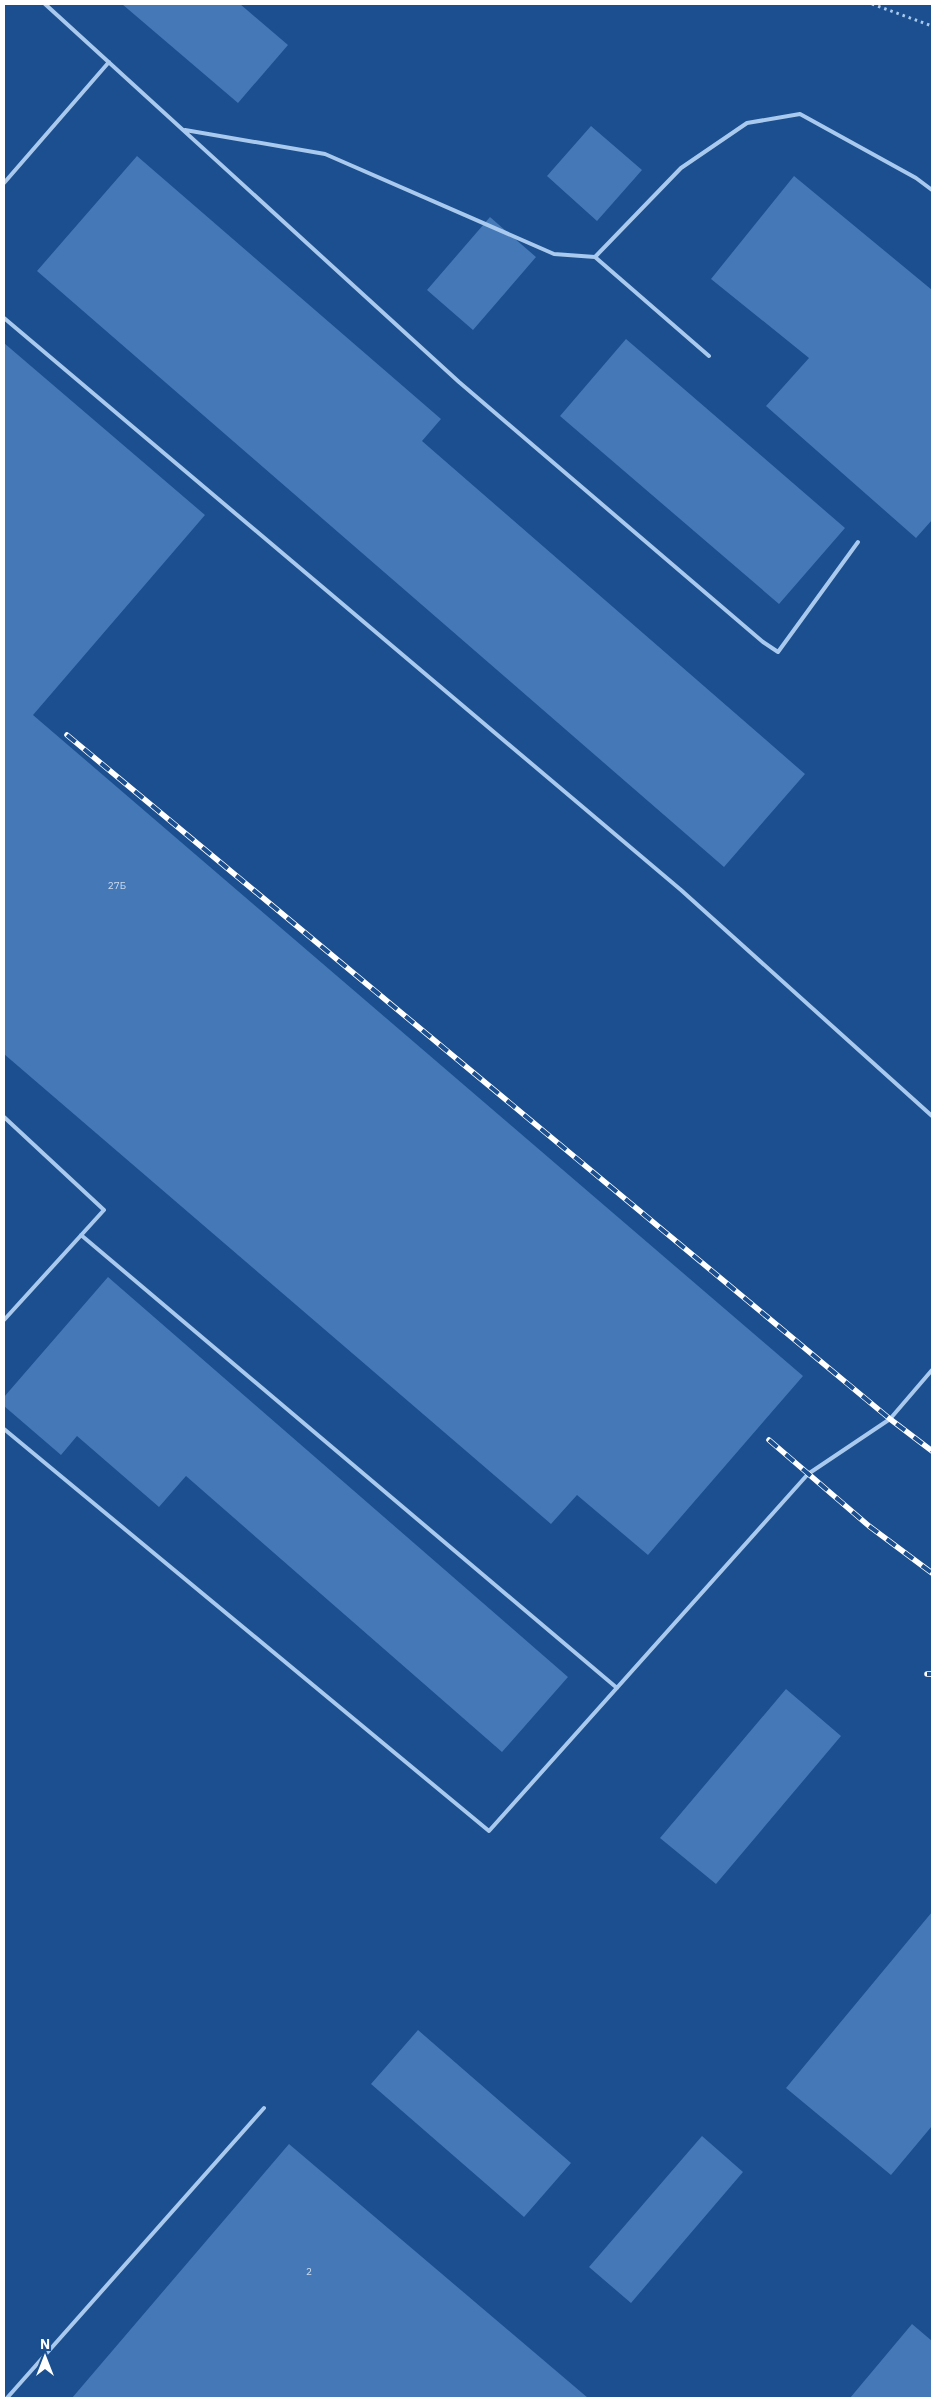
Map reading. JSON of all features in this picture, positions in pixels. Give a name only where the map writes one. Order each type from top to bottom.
[{"type":"lane","points":[[44,4],[459,382],[763,642],[778,652],[858,542]]},
{"type":"lane","points":[[4,184],[109,62]]},
{"type":"lane","points":[[595,257],[681,168],[747,123],[800,114],[916,178],[932,190]]},
{"type":"lane","points":[[183,130],[325,154],[554,254],[595,257],[709,356]]},
{"type":"lane","points":[[4,318],[681,890],[932,1116]]},
{"type":"lane","points":[[4,1117],[104,1210],[4,1320]]},
{"type":"lane","points":[[81,1235],[617,1688]]},
{"type":"lane","points":[[4,1429],[490,1831],[808,1474],[890,1419],[932,1370]]},
{"type":"lane","points":[[7,2398],[264,2108]]},
{"type":"path","points":[[872,4],[932,26]]},
{"type":"building","points":[[122,4],[240,4],[288,45],[238,103]]},
{"type":"building","points":[[591,126],[642,170],[597,221],[547,176]]},
{"type":"building","points":[[137,156],[441,419],[422,441],[805,774],[724,867],[37,271]]},
{"type":"building","points":[[794,176],[932,290],[932,520],[916,538],[766,406],[809,358],[711,279]]},
{"type":"building","points":[[490,217],[536,257],[473,330],[427,290]]},
{"type":"building","points":[[626,339],[845,528],[779,604],[560,416]]},
{"type":"building","points":[[4,343],[205,515],[33,715],[803,1376],[648,1555],[577,1495],[551,1524],[4,1054]]},
{"type":"building","points":[[108,1277],[568,1677],[502,1752],[186,1476],[159,1507],[77,1436],[61,1455],[4,1406],[4,1397]]},
{"type":"building","points":[[786,1689],[841,1736],[716,1884],[660,1838]]},
{"type":"building","points":[[932,1912],[932,2126],[891,2175],[786,2088]]},
{"type":"building","points":[[418,2030],[571,2163],[524,2217],[371,2084]]},
{"type":"building","points":[[702,2136],[743,2172],[631,2303],[589,2267]]},
{"type":"building","points":[[289,2144],[588,2398],[72,2398]]},
{"type":"building","points":[[912,2324],[932,2341],[932,2398],[850,2398]]},
{"type":"railway","points":[[67,735],[890,1419],[932,1451]]},
{"type":"railway","points":[[769,1440],[869,1526],[932,1573]]},
{"type":"railway","points":[[927,1674],[932,1674]]}]
